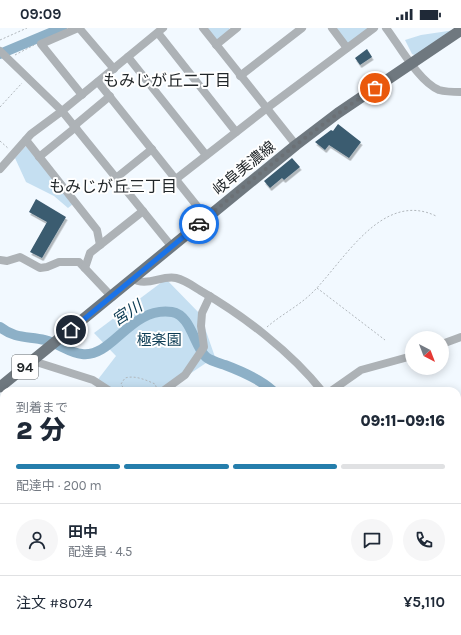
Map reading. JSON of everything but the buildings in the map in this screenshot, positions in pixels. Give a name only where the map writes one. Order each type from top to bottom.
[{"type":"main road","name":"岐阜美濃線","points":[[0,387],[338,112],[461,30]]},
{"type":"street","points":[[82,95],[42,44],[78,28],[114,69]]},
{"type":"street","points":[[203,28],[296,145]]},
{"type":"street","points":[[216,45],[237,28]]},
{"type":"street","points":[[240,76],[302,28]]},
{"type":"street","points":[[332,28],[347,48]]},
{"type":"street","points":[[176,179],[266,108],[374,28]]},
{"type":"street","points":[[386,28],[421,76],[433,87],[441,91],[461,92]]},
{"type":"street","points":[[0,169],[36,130],[82,95],[161,30],[236,132]]},
{"type":"street","points":[[0,51],[28,76],[62,111],[172,247]]},
{"type":"street","points":[[128,57],[206,155]]},
{"type":"street","points":[[98,82],[201,211]]},
{"type":"street","points":[[39,157],[110,96]]},
{"type":"street","points":[[26,140],[97,230],[100,245]]},
{"type":"street","points":[[116,178],[152,149]]},
{"type":"street","points":[[85,268],[90,253],[143,211]]},
{"type":"street","points":[[0,260],[7,261],[20,257],[40,268],[67,261],[79,262],[112,297]]},
{"type":"street","points":[[135,277],[138,281],[145,283],[168,276],[178,278],[210,296],[242,316],[304,368],[319,387]]},
{"type":"street","points":[[169,387],[186,375],[204,347],[201,326],[202,313],[210,296]]},
{"type":"street","points":[[449,341],[461,337]]},
{"type":"street","points":[[337,387],[361,370],[405,358]]},
{"type":"street","points":[[32,361],[93,380],[104,387]]},
{"type":"path","points":[[0,40],[27,28]]},
{"type":"path","points":[[8,59],[37,43],[42,44]]},
{"type":"path","points":[[0,107],[28,76]]},
{"type":"path","points":[[0,141],[14,154]]},
{"type":"path","points":[[261,333],[278,317],[296,307],[316,288],[354,244],[382,220],[406,211],[429,212],[436,216]]},
{"type":"path","points":[[316,288],[385,340]]},
{"type":"path","points":[[123,387],[121,384],[123,380],[130,377],[138,377],[155,384],[156,387]]},
{"type":"green space","points":[[204,28],[229,28],[232,32],[216,45]]},
{"type":"green space","points":[[332,28],[374,28],[347,48]]},
{"type":"green space","points":[[455,30],[424,59],[412,54],[405,40],[421,35]]},
{"type":"green space","points":[[26,146],[73,204],[68,208],[54,196],[26,182],[15,158]]},
{"type":"green space","name":"極楽園","points":[[166,279],[200,314],[215,357],[170,387],[104,387],[96,382],[116,356],[94,333]]},
{"type":"waterway","points":[[0,54],[62,28]]},
{"type":"waterway","name":"宮川","points":[[0,327],[11,334],[50,341],[68,350],[82,354],[93,353],[103,348],[133,324],[145,317],[157,312],[172,312],[178,314],[184,319],[198,346],[206,357],[250,376],[268,387]]},
{"type":"way so far","points":[[199,224],[338,112],[375,88]]},
{"type":"district","name":"もみじが丘二丁目","points":[[167,80]]},
{"type":"district","name":"もみじが丘三丁目","points":[[113,186]]},
{"type":"route","points":[[71,330],[199,224]]}]
